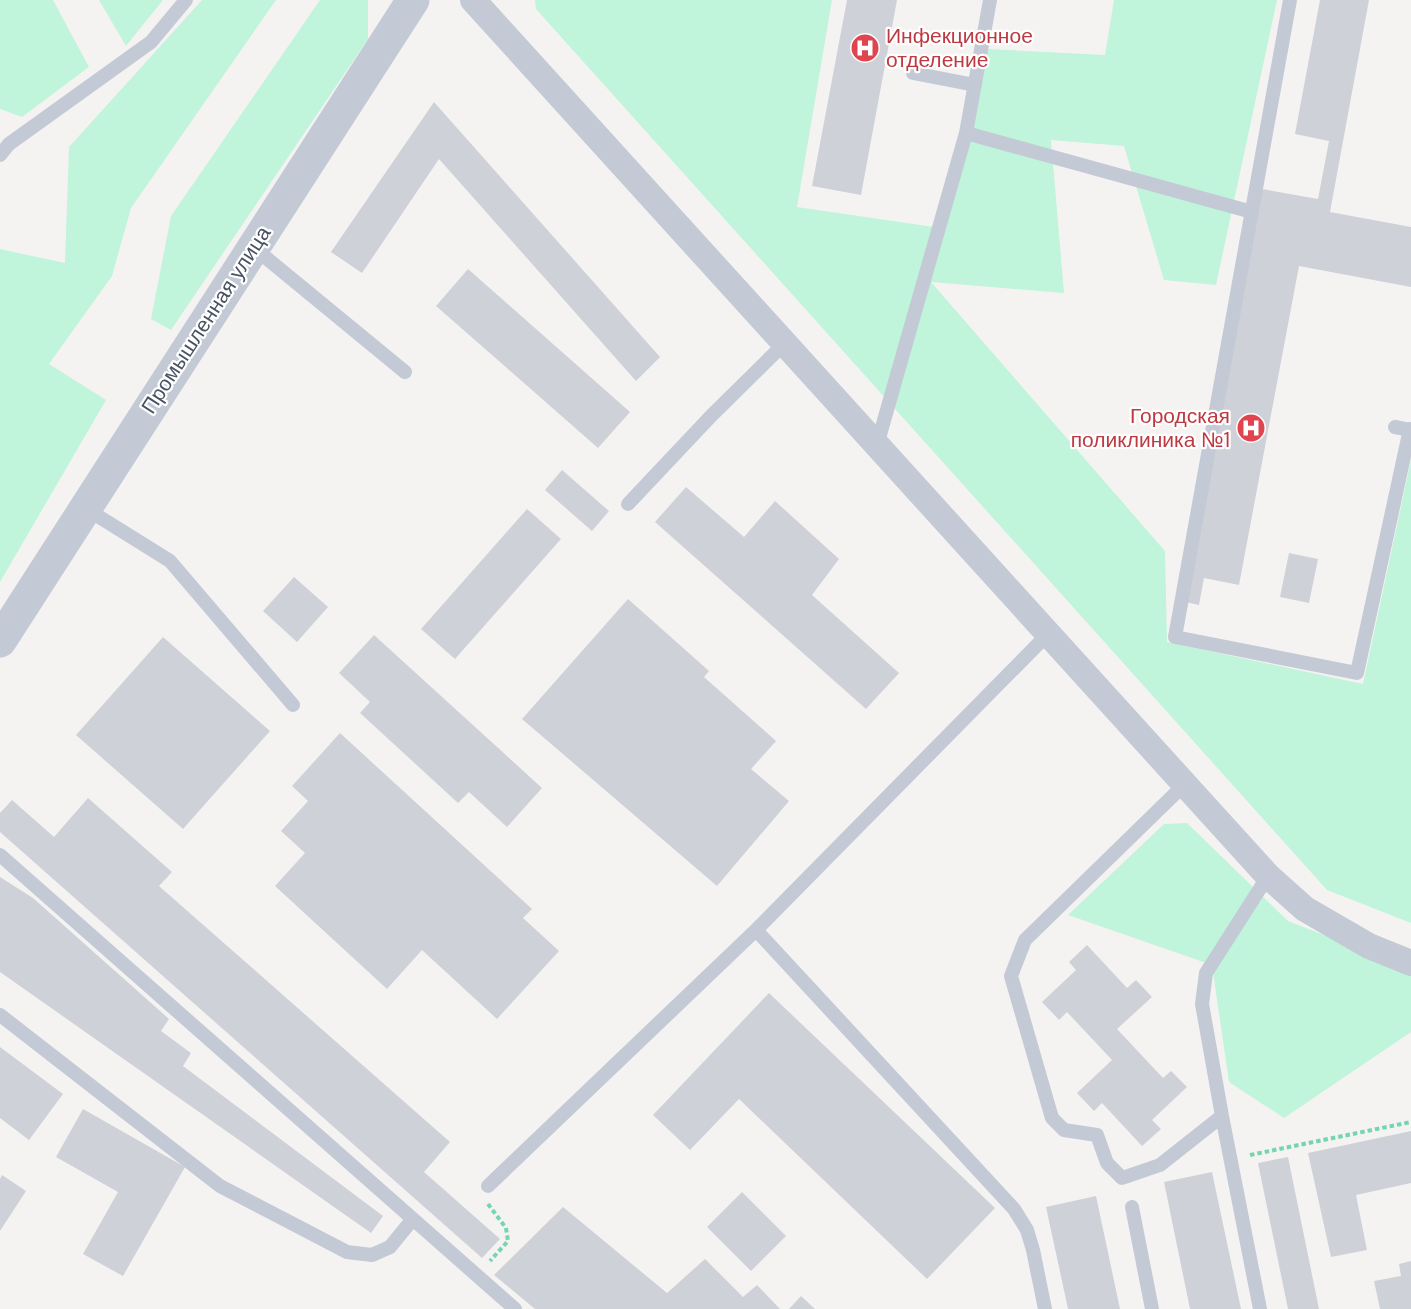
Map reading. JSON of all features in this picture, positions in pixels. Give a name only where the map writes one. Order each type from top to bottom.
[{"type":"street","name":"Промышленная улица","points":[[0,641],[413,0]]},
{"type":"street","points":[[473,0],[1268,876],[1305,909],[1369,946],[1411,963]]},
{"type":"lane","points":[[3,148],[151,42],[186,0]]},
{"type":"lane","points":[[877,445],[966,133],[990,0]]},
{"type":"lane","points":[[1290,0],[1175,637],[1358,673],[1410,430],[1395,427]]},
{"type":"lane","points":[[913,73],[975,84]]},
{"type":"lane","points":[[966,133],[1252,212]]},
{"type":"lane","points":[[253,247],[405,372]]},
{"type":"lane","points":[[628,504],[711,416],[785,343]]},
{"type":"lane","points":[[85,508],[170,561],[293,705]]},
{"type":"lane","points":[[488,1186],[756,930],[1047,634]]},
{"type":"lane","points":[[1184,785],[1025,940],[1011,976],[1052,1118],[1064,1130],[1097,1135],[1107,1162],[1122,1178],[1160,1165],[1222,1116]]},
{"type":"lane","points":[[0,855],[515,1309]]},
{"type":"lane","points":[[1260,1309],[1202,1004],[1206,973],[1268,876]]},
{"type":"lane","points":[[756,930],[1014,1209],[1027,1230],[1045,1309]]},
{"type":"lane","points":[[0,1015],[220,1186],[347,1252],[372,1255],[390,1247],[412,1220]]},
{"type":"lane","points":[[1132,1207],[1152,1309]]},
{"type":"path","points":[[1230,1159],[1411,1122]]},
{"type":"path","points":[[477,1275],[508,1241],[506,1228],[484,1199],[488,1186]]},
{"type":"green space","points":[[0,0],[53,0],[89,67],[22,117],[0,109]]},
{"type":"green space","points":[[99,0],[163,0],[126,46]]},
{"type":"green space","points":[[202,0],[276,0],[131,208],[112,276],[49,364],[106,400],[0,582],[0,249],[65,263],[69,147]]},
{"type":"green space","points":[[320,0],[368,0],[368,39],[171,330],[151,319],[171,216]]},
{"type":"green space","points":[[535,0],[832,0],[797,207],[934,227],[987,49],[1105,55],[1114,0],[1277,0],[1216,285],[1164,280],[1124,146],[1051,140],[1064,293],[931,282],[1165,551],[1167,642],[1363,684],[1411,460],[1411,923],[1327,890],[536,9]]},
{"type":"green space","points":[[1187,823],[1288,921],[1411,969],[1411,1032],[1284,1118],[1229,1082],[1212,965],[1068,915],[1164,824]]},
{"type":"building","points":[[847,0],[897,0],[861,195],[812,186]]},
{"type":"building","points":[[1320,0],[1369,0],[1330,212],[1411,227],[1411,287],[1299,266],[1239,585],[1204,578],[1199,605],[1185,602],[1262,189],[1318,199],[1329,141],[1295,134]]},
{"type":"building","points":[[434,102],[660,357],[636,381],[439,159],[362,273],[331,252]]},
{"type":"building","points":[[468,269],[630,412],[598,448],[436,306]]},
{"type":"building","points":[[562,470],[609,511],[592,531],[545,490]]},
{"type":"building","points":[[686,487],[744,537],[775,501],[839,559],[812,595],[899,673],[866,709],[655,522]]},
{"type":"building","points":[[527,509],[561,539],[455,659],[421,629]]},
{"type":"building","points":[[1289,553],[1318,559],[1309,603],[1280,597]]},
{"type":"building","points":[[294,577],[328,607],[297,642],[263,611]]},
{"type":"building","points":[[628,599],[709,671],[704,677],[776,741],[751,769],[789,801],[717,886],[522,719]]},
{"type":"building","points":[[374,635],[542,788],[507,827],[469,792],[458,803],[360,713],[370,702],[339,673]]},
{"type":"building","points":[[163,637],[270,731],[183,829],[76,735]]},
{"type":"building","points":[[340,733],[532,909],[523,918],[559,951],[497,1019],[422,950],[387,989],[275,886],[305,853],[281,831],[308,801],[292,786]]},
{"type":"building","points":[[88,798],[172,872],[159,886],[450,1142],[424,1172],[500,1239],[482,1258],[0,832],[0,813],[12,800],[54,837]]},
{"type":"building","points":[[0,877],[33,898],[169,1019],[161,1031],[191,1053],[183,1066],[383,1216],[371,1233],[0,972]]},
{"type":"building","points":[[1087,945],[1127,988],[1136,980],[1152,997],[1117,1029],[1163,1078],[1171,1071],[1187,1087],[1152,1120],[1161,1129],[1142,1146],[1102,1103],[1094,1111],[1077,1093],[1112,1060],[1067,1012],[1059,1020],[1042,1002],[1076,970],[1069,962]]},
{"type":"building","points":[[769,993],[995,1208],[927,1279],[739,1099],[690,1150],[653,1115]]},
{"type":"building","points":[[0,1047],[63,1094],[29,1140],[0,1118]]},
{"type":"building","points":[[83,1109],[185,1167],[123,1276],[83,1254],[118,1192],[56,1157]]},
{"type":"building","points":[[1411,1131],[1411,1183],[1356,1195],[1367,1250],[1331,1257],[1308,1153]]},
{"type":"building","points":[[1288,1157],[1319,1309],[1288,1309],[1258,1163]]},
{"type":"building","points":[[1212,1172],[1241,1309],[1190,1309],[1164,1182]]},
{"type":"building","points":[[2,1175],[26,1191],[0,1231],[0,1179]]},
{"type":"building","points":[[742,1192],[786,1236],[751,1271],[707,1227]]},
{"type":"building","points":[[1096,1196],[1120,1309],[1068,1309],[1046,1207]]},
{"type":"building","points":[[563,1207],[667,1293],[705,1259],[743,1297],[757,1285],[780,1309],[535,1309],[494,1275]]},
{"type":"building","points":[[1411,1261],[1411,1309],[1380,1309],[1374,1281],[1401,1276],[1399,1264]]},
{"type":"building","points":[[801,1296],[815,1309],[789,1309]]},
{"type":"place","name":"Инфекционное отделение","points":[[865,48]]},
{"type":"place","name":"Городская поликлиника №1","points":[[1251,428]]}]
